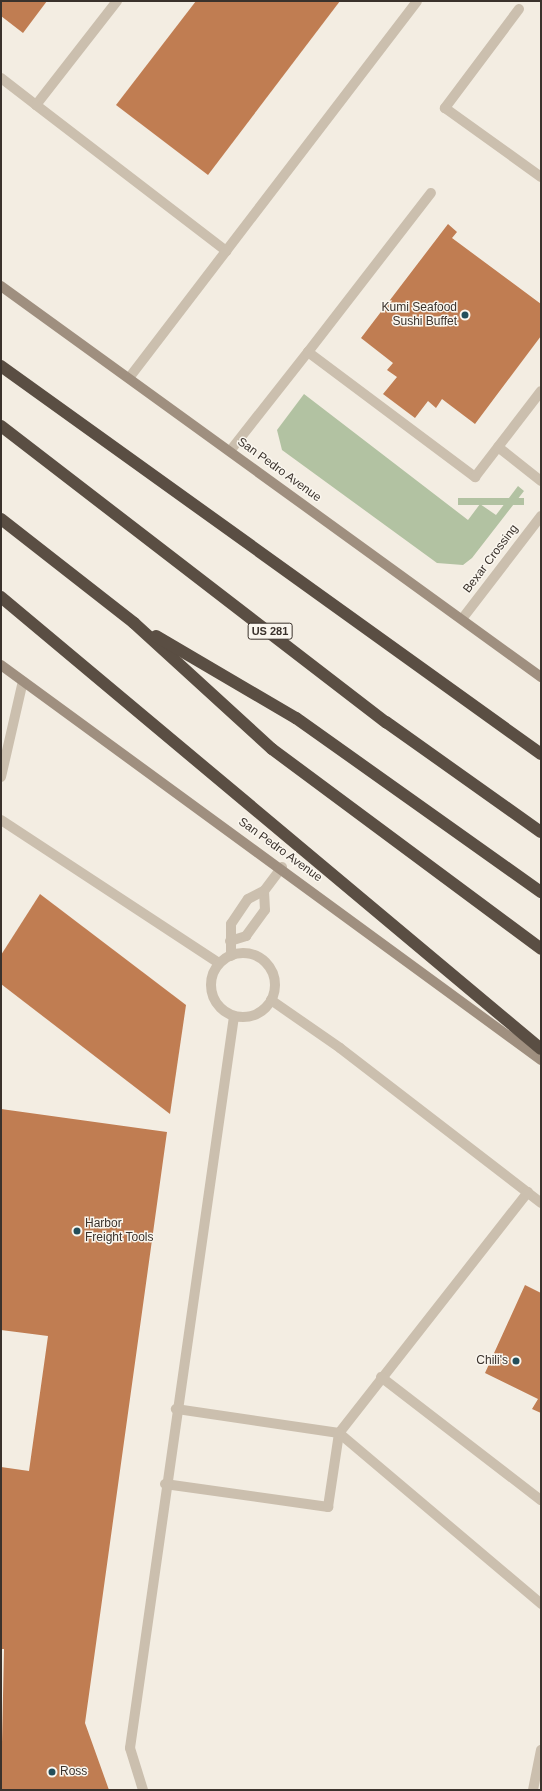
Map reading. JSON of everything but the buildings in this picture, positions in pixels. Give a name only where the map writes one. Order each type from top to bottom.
[{"type":"highway","points":[[1,366],[541,754]]},
{"type":"highway","name":"US 281","points":[[1,426],[386,722],[541,832]]},
{"type":"highway","points":[[1,519],[134,623],[272,749],[541,949]]},
{"type":"highway","points":[[1,597],[541,1049]]},
{"type":"highway","points":[[134,623],[296,718],[541,892]]},
{"type":"main road","name":"San Pedro Avenue","points":[[1,286],[541,677]]},
{"type":"main road","name":"San Pedro Avenue","points":[[1,665],[282,867],[541,1060]]},
{"type":"street","points":[[36,105],[117,1]]},
{"type":"street","points":[[129,378],[417,1]]},
{"type":"street","points":[[519,9],[445,108],[541,177]]},
{"type":"street","points":[[1,78],[226,251]]},
{"type":"street","points":[[230,451],[431,193]]},
{"type":"street","points":[[308,352],[475,477],[541,391]]},
{"type":"street","points":[[498,447],[541,481]]},
{"type":"street","name":"Bexar Crossing","points":[[462,619],[541,516]]},
{"type":"street","points":[[1,777],[23,681]]},
{"type":"street","points":[[1,820],[219,963]]},
{"type":"street","points":[[231,956],[231,924],[248,899],[264,891],[282,867]]},
{"type":"street","points":[[230,941],[246,936],[265,910],[264,891]]},
{"type":"street","points":[[249,953],[268,965],[275,985],[271,1000],[259,1013],[234,1016],[221,1009],[211,992],[213,972],[219,963],[231,956],[249,953]]},
{"type":"street","points":[[271,1000],[340,1048],[541,1203]]},
{"type":"street","points":[[144,1790],[130,1748],[176,1410],[234,1016]]},
{"type":"street","points":[[166,1484],[328,1507],[339,1434],[381,1377],[528,1192]]},
{"type":"street","points":[[381,1377],[541,1500]]},
{"type":"street","points":[[176,1410],[339,1434],[541,1604]]},
{"type":"street","points":[[536,1785],[541,1750]]},
{"type":"green space","points":[[304,394],[468,520],[480,504],[496,515],[518,486],[524,491],[472,558],[463,565],[437,563],[282,450],[277,430]]},
{"type":"green space","points":[[458,498],[524,498],[524,505],[458,505]]},
{"type":"place","name":"Kumi Seafood Sushi Buffet","points":[[465,315]]},
{"type":"place","name":"Harbor Freight Tools","points":[[77,1231]]},
{"type":"place","name":"Chili's","points":[[516,1361]]},
{"type":"place","name":"Ross","points":[[52,1772]]}]
